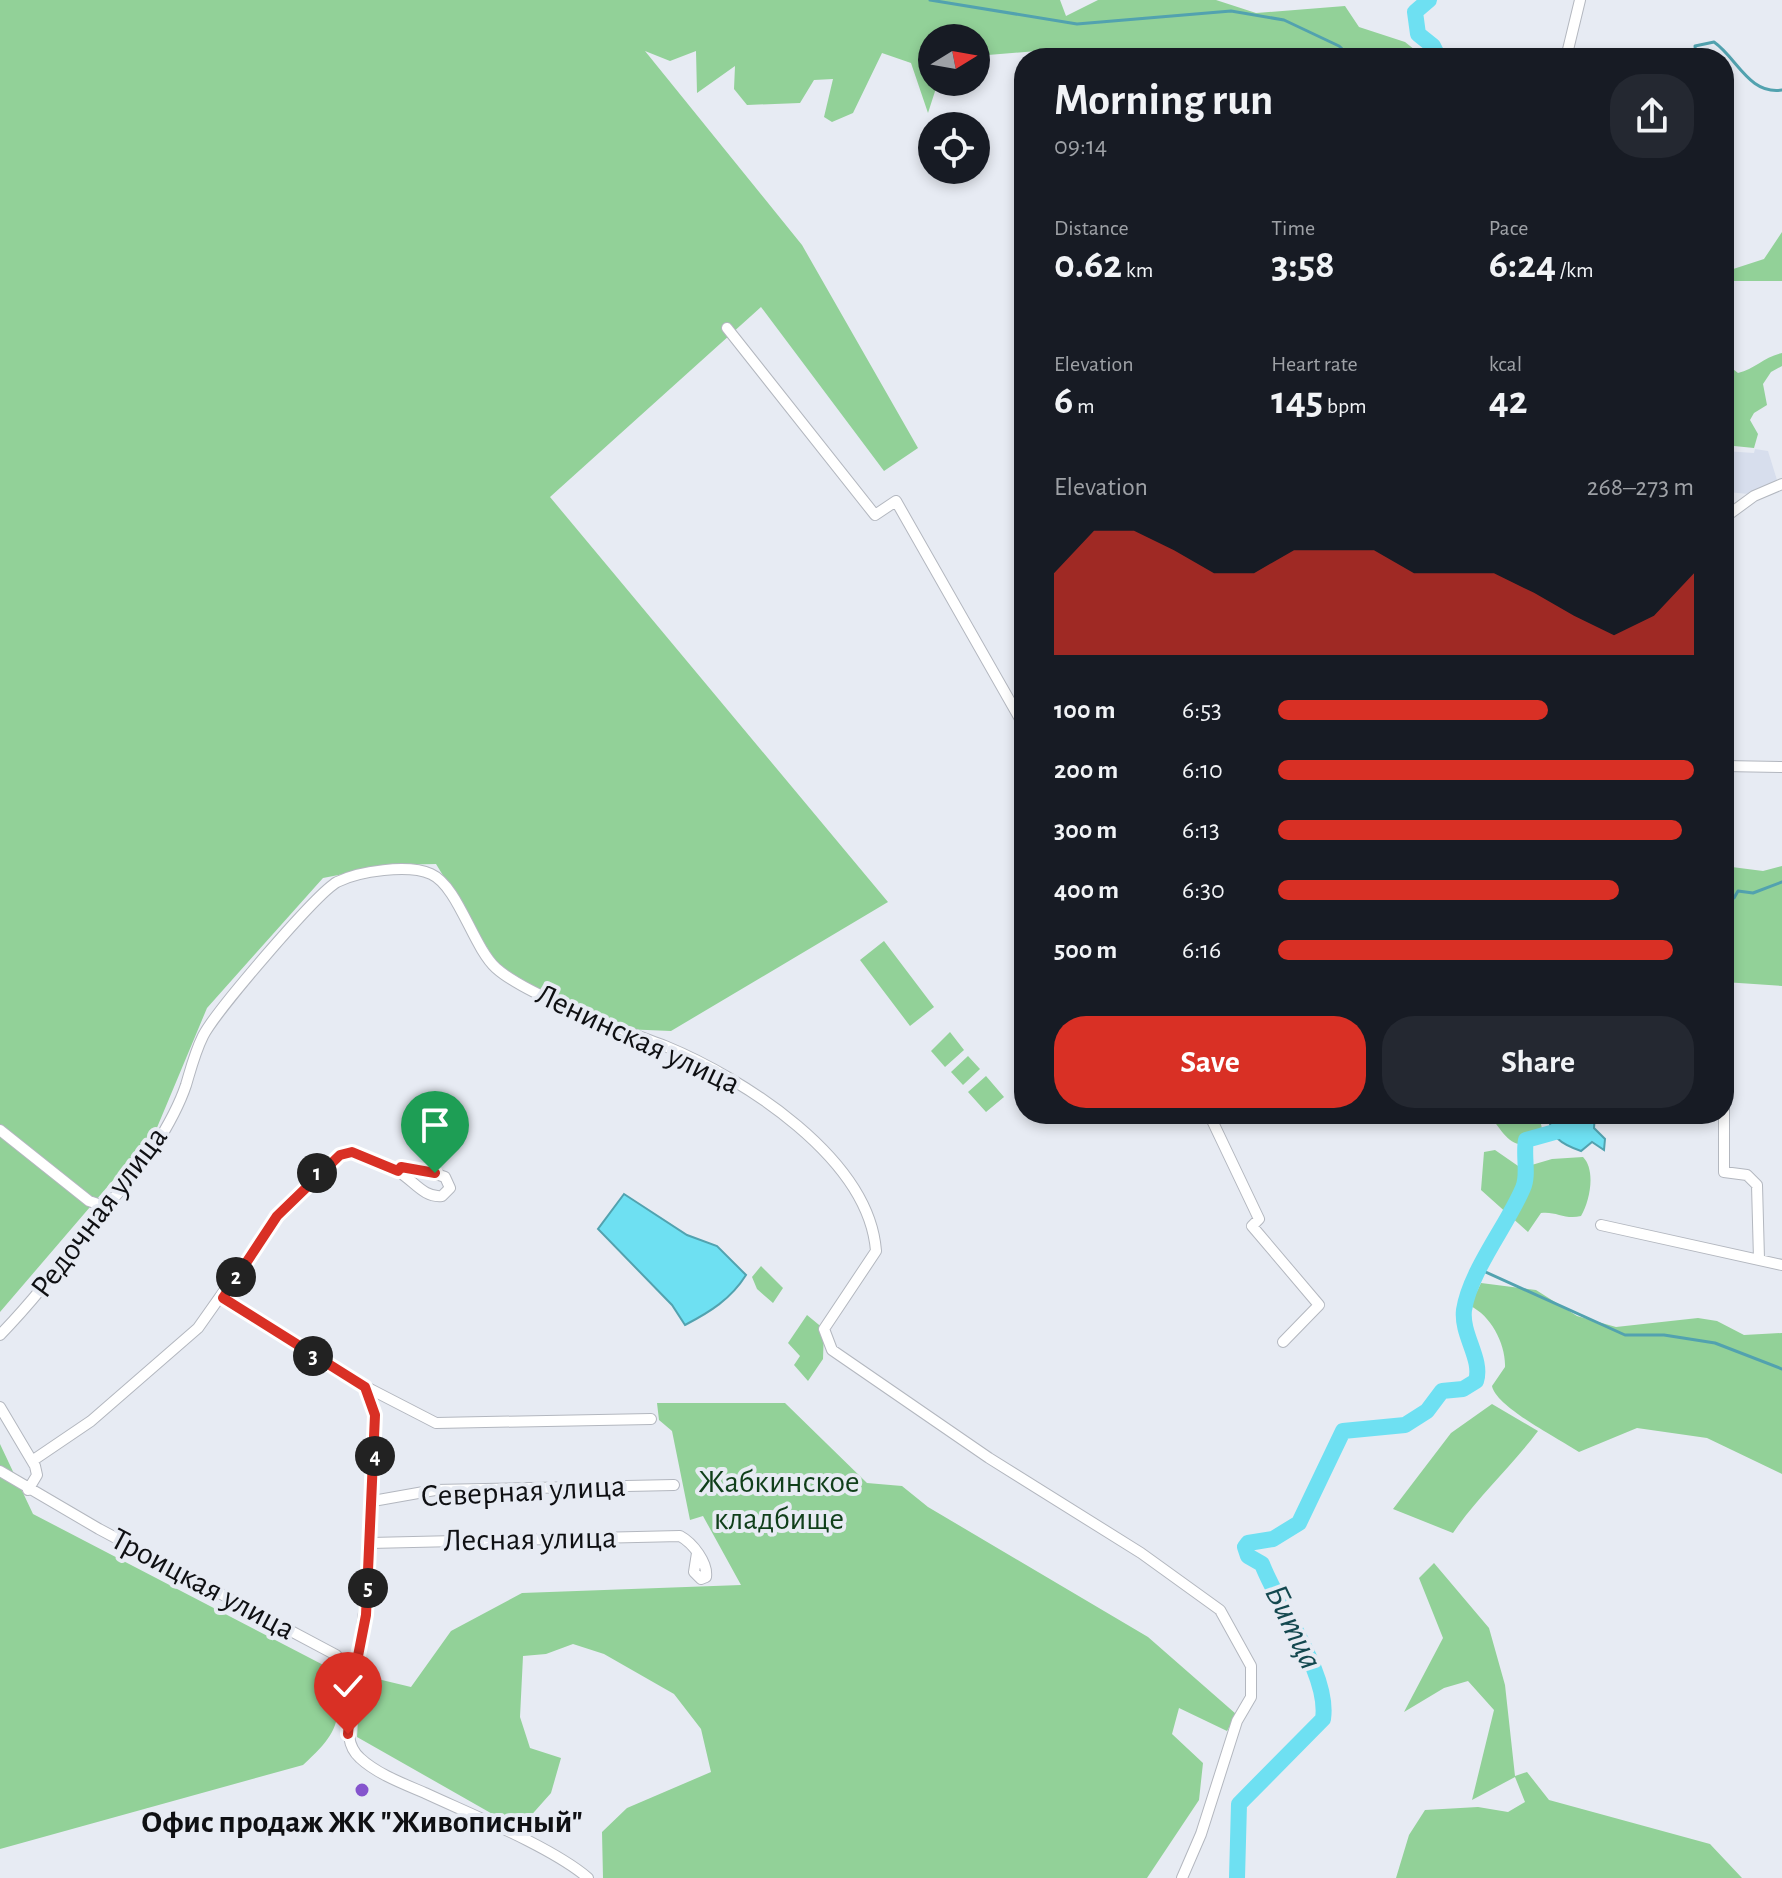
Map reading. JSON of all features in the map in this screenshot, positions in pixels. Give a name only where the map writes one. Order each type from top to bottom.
[{"type":"street","points":[[1568,48],[1580,0]]},
{"type":"street","points":[[727,328],[875,515],[896,501],[1014,708]]},
{"type":"street","points":[[1734,511],[1754,496],[1782,484]]},
{"type":"street","points":[[1734,766],[1782,767]]},
{"type":"street","name":"Редочная улица","points":[[0,1335],[37,1297],[164,1131],[185,1088],[203,1035],[216,1016],[327,889],[361,874],[416,871],[433,875],[454,901]]},
{"type":"street","name":"Ленинская улица","points":[[454,901],[480,948],[496,968],[516,982],[713,1068],[796,1126],[844,1170],[875,1237],[876,1251],[824,1329],[832,1350],[989,1458],[1141,1553],[1220,1610],[1251,1666],[1251,1697],[1237,1721],[1201,1834],[1182,1878]]},
{"type":"street","points":[[1214,1124],[1259,1219],[1252,1226],[1319,1305],[1283,1342]]},
{"type":"street","points":[[1724,1124],[1724,1172],[1747,1175],[1757,1185],[1759,1259]]},
{"type":"street","points":[[0,1130],[89,1201],[107,1207]]},
{"type":"street","points":[[32,1461],[91,1421],[198,1328],[223,1298],[277,1216],[329,1162],[352,1152],[398,1171],[436,1197],[442,1196],[450,1188],[445,1177],[435,1173],[409,1167],[401,1167],[398,1171]]},
{"type":"street","points":[[1601,1225],[1782,1265]]},
{"type":"street","points":[[223,1298],[365,1387],[436,1423],[651,1419]]},
{"type":"street","points":[[365,1387],[374,1410],[373,1501],[366,1615],[358,1656],[347,1669],[353,1682],[348,1734],[358,1757],[397,1781],[522,1839],[588,1878]]},
{"type":"street","points":[[374,1410],[386,1397]]},
{"type":"street","points":[[0,1407],[37,1475],[28,1490]]},
{"type":"street","name":"Троицкая улица","points":[[0,1471],[28,1490],[336,1655],[347,1669]]},
{"type":"street","name":"Северная улица","points":[[373,1501],[435,1490],[674,1485]]},
{"type":"street","name":"Лесная улица","points":[[370,1543],[680,1536],[689,1541],[697,1553]]},
{"type":"shaded area","points":[[1755,449],[1768,451],[1777,480],[1748,494],[1734,493],[1734,452],[1754,453]]},
{"type":"green space","points":[[0,0],[1060,0],[1066,16],[1098,0],[1216,0],[1256,13],[1345,6],[1359,27],[1405,42],[1412,48],[1014,48],[1014,53],[990,55],[990,24],[918,24],[918,84],[911,63],[882,53],[853,113],[832,122],[824,117],[833,79],[814,80],[800,103],[747,105],[734,89],[735,66],[697,93],[696,51],[670,61],[645,51],[802,245],[918,448],[884,471],[761,307],[550,497],[888,902],[671,1031],[623,1029],[501,970],[436,864],[390,865],[323,878],[207,1008],[156,1130],[0,1312]]},
{"type":"green space","points":[[922,96],[933,96],[928,112]]},
{"type":"green space","points":[[1782,232],[1782,281],[1734,281],[1734,269],[1764,259]]},
{"type":"green space","points":[[1782,353],[1782,366],[1771,372],[1763,384],[1767,405],[1754,413],[1750,420],[1758,434],[1754,448],[1734,446],[1734,370],[1738,373],[1750,369]]},
{"type":"green space","points":[[1782,866],[1782,986],[1734,983],[1734,867],[1763,871]]},
{"type":"green space","points":[[884,941],[934,1007],[910,1026],[860,960]]},
{"type":"green space","points":[[950,1032],[964,1050],[945,1067],[931,1051]]},
{"type":"green space","points":[[968,1056],[980,1069],[963,1085],[951,1072]]},
{"type":"green space","points":[[986,1076],[1004,1097],[986,1112],[968,1092]]},
{"type":"green space","points":[[1496,1124],[1541,1124],[1542,1129],[1539,1138],[1529,1143],[1515,1143]]},
{"type":"green space","points":[[1495,1150],[1521,1168],[1552,1159],[1583,1157],[1589,1170],[1590,1186],[1581,1216],[1541,1213],[1528,1232],[1481,1190],[1484,1152]]},
{"type":"green space","points":[[761,1266],[783,1288],[773,1303],[757,1289],[752,1277]]},
{"type":"green space","points":[[1481,1283],[1536,1290],[1577,1316],[1616,1327],[1698,1318],[1717,1321],[1744,1335],[1782,1333],[1782,1474],[1707,1438],[1637,1428],[1579,1452],[1529,1422],[1504,1403],[1492,1386],[1505,1367],[1505,1358],[1491,1323],[1470,1306]]},
{"type":"green space","points":[[807,1315],[824,1329],[823,1359],[808,1381],[794,1365],[800,1356],[788,1343]]},
{"type":"green space","name":"Жабкинское кладбище","points":[[657,1403],[785,1403],[867,1483],[902,1486],[928,1507],[1148,1637],[1236,1714],[1227,1731],[1179,1708],[1172,1734],[1203,1763],[1199,1800],[1147,1878],[603,1878],[602,1832],[627,1808],[711,1772],[701,1729],[674,1694],[604,1654],[573,1644],[546,1654],[523,1656],[520,1717],[530,1748],[561,1758],[551,1793],[519,1829],[357,1737],[361,1675],[411,1687],[451,1631],[522,1593],[741,1585],[703,1516],[690,1520],[672,1431],[659,1420]]},
{"type":"green space","points":[[1492,1404],[1538,1431],[1453,1533],[1393,1509],[1451,1433]]},
{"type":"green space","points":[[0,1444],[33,1514],[333,1670],[336,1723],[316,1753],[303,1765],[0,1849]]},
{"type":"green space","points":[[1434,1563],[1489,1628],[1505,1685],[1515,1776],[1527,1772],[1549,1800],[1710,1844],[1742,1878],[1396,1878],[1409,1835],[1425,1810],[1478,1807],[1508,1812],[1525,1802],[1515,1777],[1472,1800],[1494,1710],[1468,1681],[1444,1688],[1404,1712],[1443,1638],[1419,1578]]},
{"type":"water","points":[[1550,1124],[1594,1124],[1594,1128],[1605,1139],[1604,1150],[1592,1142],[1581,1151],[1568,1146]]},
{"type":"water","points":[[624,1194],[687,1235],[717,1246],[746,1275],[740,1284],[719,1304],[685,1325],[672,1305],[598,1229]]},
{"type":"waterway","points":[[930,0],[1077,24],[1231,11],[1284,20],[1341,48]]},
{"type":"waterway","name":"Битца","points":[[1429,0],[1415,12],[1418,34],[1434,48]]},
{"type":"waterway","points":[[1695,48],[1714,42],[1721,48]]},
{"type":"waterway","points":[[1734,63],[1761,87],[1782,90]]},
{"type":"waterway","points":[[1734,898],[1738,891],[1753,893],[1782,882]]},
{"type":"waterway","name":"Битца","points":[[1237,1878],[1239,1804],[1323,1719],[1323,1701],[1311,1662],[1262,1564],[1248,1556],[1245,1547],[1248,1543],[1273,1539],[1299,1523],[1343,1431],[1405,1425],[1427,1411],[1442,1391],[1463,1389],[1476,1381],[1477,1364],[1464,1319],[1468,1295],[1481,1264],[1523,1188],[1526,1140],[1569,1128],[1569,1124]]},
{"type":"waterway","points":[[1481,1270],[1625,1335],[1664,1335],[1715,1343],[1782,1369]]},
{"type":"place","name":"Офис продаж ЖК \"Живописный\"","points":[[362,1790]]},
{"type":"route","points":[[348,1734],[353,1682],[347,1669],[358,1656],[366,1615],[375,1415],[365,1387],[223,1298],[277,1216],[308,1182],[340,1155],[352,1152],[398,1171],[401,1167],[409,1167],[435,1173]]}]
